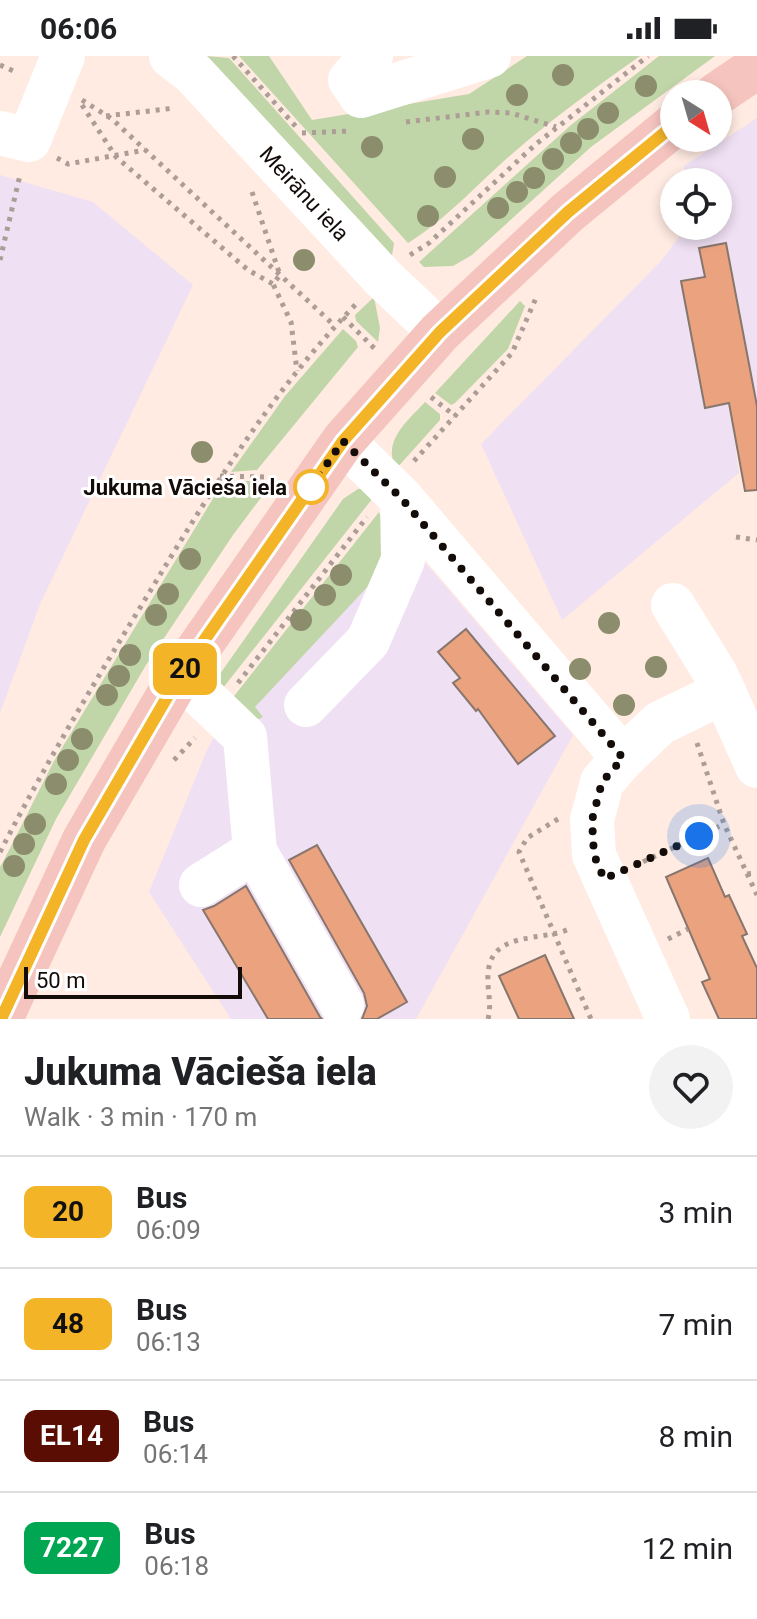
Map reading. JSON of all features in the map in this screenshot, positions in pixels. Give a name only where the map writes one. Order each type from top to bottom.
[{"type":"main road","points":[[732,84],[757,67]]},
{"type":"main road","points":[[1,1019],[84,840],[180,675],[343,441],[440,332],[568,212],[660,136]]},
{"type":"street","name":"Meirānu iela","points":[[171,56],[193,73],[383,278],[440,332]]},
{"type":"street","points":[[371,56],[350,80],[361,96],[489,56]]},
{"type":"street","points":[[16,151],[56,72]]},
{"type":"street","points":[[343,441],[396,493],[623,758]]},
{"type":"street","points":[[306,705],[368,641],[403,560],[396,493]]},
{"type":"street","points":[[673,605],[715,673],[757,766]]},
{"type":"street","points":[[180,675],[245,737],[255,851],[342,1005]]},
{"type":"street","points":[[668,1019],[594,855],[592,820],[602,782],[623,758],[660,723],[724,692]]},
{"type":"street","points":[[201,885],[255,851]]},
{"type":"path","points":[[401,261],[429,243],[556,127],[648,56]]},
{"type":"path","points":[[0,65],[56,72]]},
{"type":"path","points":[[297,372],[291,322],[273,284],[248,270],[116,157],[77,97],[106,116],[145,150],[335,326]]},
{"type":"path","points":[[106,116],[220,103]]},
{"type":"path","points":[[391,124],[488,112],[511,113],[556,127]]},
{"type":"path","points":[[302,133],[361,129]]},
{"type":"path","points":[[0,260],[16,151],[68,164],[145,150]]},
{"type":"path","points":[[249,183],[280,275]]},
{"type":"path","points":[[273,284],[280,275]]},
{"type":"path","points":[[0,852],[51,755],[220,476],[297,372],[368,292]]},
{"type":"path","points":[[170,763],[200,733],[455,416],[512,353],[536,298]]},
{"type":"path","points":[[343,317],[379,353]]},
{"type":"path","points":[[431,397],[455,416]]},
{"type":"path","points":[[220,476],[266,477]]},
{"type":"path","points":[[736,537],[757,540]]},
{"type":"path","points":[[694,735],[724,824],[757,895]]},
{"type":"path","points":[[604,879],[724,824]]},
{"type":"path","points":[[747,874],[757,873]]},
{"type":"path","points":[[488,1019],[487,974],[502,946],[518,938],[555,936],[569,929]]},
{"type":"shaded area","points":[[757,118],[757,429],[733,431],[739,473],[562,620],[481,444],[660,262],[677,240],[732,240],[732,168],[684,166],[705,152],[732,152],[732,134]]},
{"type":"shaded area","points":[[0,175],[93,202],[193,285],[40,604],[0,713]]},
{"type":"shaded area","points":[[377,548],[422,559],[573,735],[416,1019],[231,1019],[149,892],[207,750],[229,710]]},
{"type":"green space","points":[[206,56],[229,58],[394,243],[392,256]]},
{"type":"green space","points":[[239,56],[269,56],[312,120],[469,94],[527,56],[640,56],[543,128],[449,212],[408,243]]},
{"type":"green space","points":[[659,56],[715,56],[682,80],[660,80],[660,96],[591,147],[472,255],[453,266],[424,267],[419,262],[571,125]]},
{"type":"green space","points":[[374,297],[380,328],[378,342],[356,321],[355,315]]},
{"type":"green space","points":[[520,301],[525,306],[508,349],[455,403],[451,405],[435,393]]},
{"type":"green space","points":[[343,329],[358,347],[257,470],[231,472],[285,396]]},
{"type":"green space","points":[[425,402],[440,414],[440,420],[396,469],[392,459],[394,440]]},
{"type":"green space","points":[[250,481],[266,491],[146,665],[56,819],[0,937],[0,867],[54,761],[223,482]]},
{"type":"green space","points":[[369,488],[376,494],[219,693],[215,681],[343,499],[358,489]]},
{"type":"green space","points":[[379,512],[394,548],[386,567],[255,707],[263,717],[249,723],[227,705]]},
{"type":"building","points":[[726,243],[757,406],[757,490],[745,491],[729,403],[705,408],[681,281],[705,277],[699,248]]},
{"type":"building","points":[[466,629],[555,736],[518,764],[478,709],[476,711],[453,683],[460,678],[438,652]]},
{"type":"building","points":[[317,845],[407,1002],[377,1019],[362,1019],[367,1006],[364,993],[289,860]]},
{"type":"building","points":[[708,858],[725,897],[729,895],[747,934],[742,936],[757,968],[757,1019],[719,1019],[702,982],[710,979],[666,877]]},
{"type":"building","points":[[246,886],[322,1019],[268,1019],[203,910]]},
{"type":"building","points":[[545,955],[574,1019],[519,1019],[499,976]]},
{"type":"bus line","name":"20","points":[[1,1019],[84,840],[180,675],[343,441],[440,332],[568,212],[660,136]]},
{"type":"place","name":"Jukuma Vācieša iela","points":[[311,487]]},
{"type":"route","points":[[311,487],[343,441],[402,499],[623,758],[602,782],[592,820],[594,855],[604,879],[699,836]]}]
